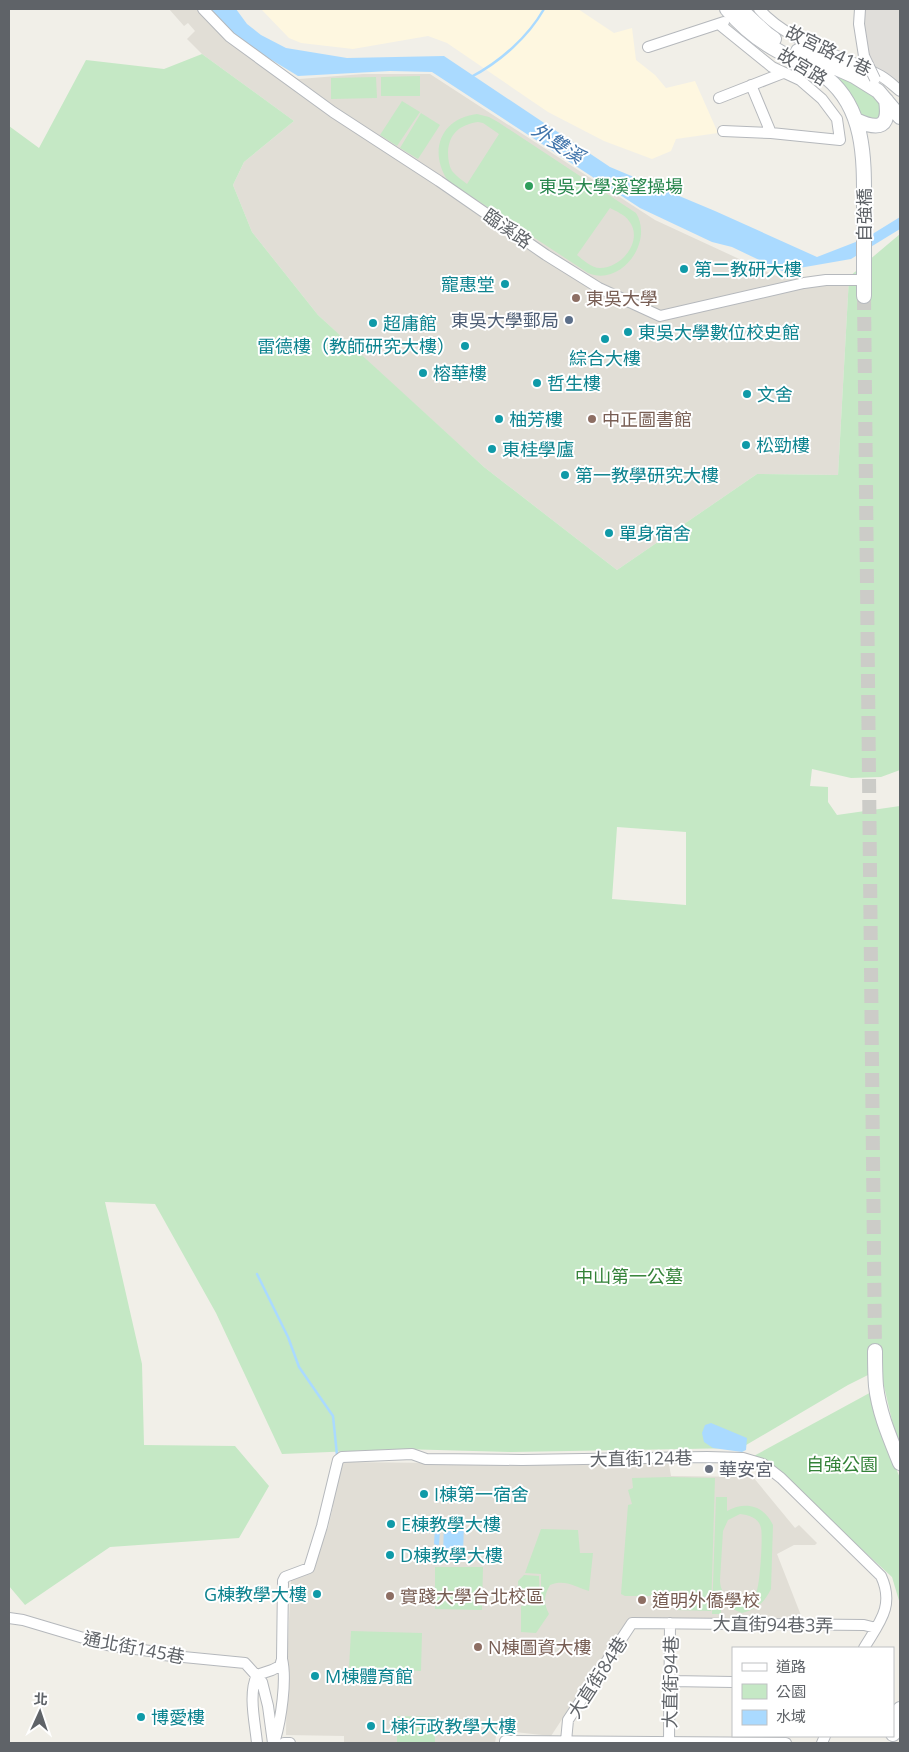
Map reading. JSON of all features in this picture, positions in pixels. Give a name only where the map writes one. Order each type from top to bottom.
[{"type":"main road","name":"故宮路","points":[[748,12],[767,34],[788,47],[854,76],[880,90],[900,117]]},
{"type":"main road","name":"故宮路","points":[[748,12],[743,27],[761,41],[826,78],[840,92],[850,106],[856,120],[862,140],[864,167]]},
{"type":"main road","points":[[856,120],[872,126],[879,125],[886,120],[888,114],[880,90]]},
{"type":"main road","name":"自強橋","points":[[864,167],[864,296]]},
{"type":"main road","points":[[875,1351],[876,1386],[881,1410],[899,1459]]},
{"type":"main road","points":[[894,1731],[900,1709]]},
{"type":"street","name":"臨溪路","points":[[203,9],[230,37],[333,112],[439,181],[546,255],[600,288],[660,316],[804,284],[826,280],[857,280]]},
{"type":"street","points":[[860,9],[859,24],[864,56],[880,90]]},
{"type":"street","points":[[648,47],[719,24],[748,12]]},
{"type":"street","name":"故宮路41巷","points":[[748,12],[766,17],[789,32],[883,77],[900,91]]},
{"type":"street","points":[[719,24],[772,67],[800,80],[822,99],[837,119],[840,140],[771,133],[723,131]]},
{"type":"street","points":[[719,98],[783,73]]},
{"type":"street","points":[[751,86],[771,133]]},
{"type":"street","name":"大直街124巷","points":[[282,1659],[283,1581],[285,1577],[309,1568],[322,1526],[338,1460],[342,1457],[412,1454],[426,1459],[522,1460],[706,1457],[755,1460],[781,1478],[881,1576],[886,1588],[887,1602],[884,1613],[865,1647]]},
{"type":"street","name":"通北街145巷","points":[[9,1618],[23,1620],[107,1645],[150,1651],[163,1655],[245,1663],[257,1675]]},
{"type":"street","name":"大直街84巷","points":[[566,1741],[568,1720],[632,1623],[670,1623]]},
{"type":"street","name":"大直街94巷3弄","points":[[670,1623],[855,1625],[876,1628]]},
{"type":"street","name":"大直街94巷","points":[[669,1743],[670,1623]]},
{"type":"street","points":[[256,1743],[253,1682],[257,1675],[280,1666],[282,1659]]},
{"type":"street","points":[[273,1743],[280,1723],[284,1668],[282,1659]]},
{"type":"street","points":[[257,1675],[262,1682],[268,1706],[273,1743]]},
{"type":"street","points":[[670,1682],[732,1682]]},
{"type":"street","points":[[505,1743],[505,1741],[786,1743]]},
{"type":"street","points":[[284,1743],[290,1743]]},
{"type":"shaded area","name":"東吳大學","points":[[169,9],[209,9],[232,36],[275,69],[299,79],[363,74],[430,74],[655,220],[776,276],[819,281],[849,277],[838,475],[757,474],[617,570],[484,467],[318,315],[252,232],[233,185],[244,162],[294,121],[202,54],[187,39],[195,31],[188,23],[184,26]]},
{"type":"shaded area","points":[[261,9],[578,9],[614,33],[632,28],[636,60],[655,75],[666,88],[695,81],[718,133],[676,139],[671,151],[652,159],[604,141],[548,112],[447,43],[428,36],[353,49],[301,43],[289,38]]},
{"type":"shaded area","points":[[863,9],[900,9],[900,98],[890,88],[867,57],[861,28]]},
{"type":"shaded area","points":[[340,1462],[669,1464],[671,1476],[753,1477],[795,1528],[799,1525],[817,1543],[815,1545],[794,1545],[777,1554],[802,1618],[628,1619],[551,1736],[497,1730],[495,1743],[344,1743],[344,1736],[286,1735],[291,1578],[313,1568],[323,1533],[328,1528],[333,1506],[333,1490]]},
{"type":"green space","name":"中山第一公墓","points":[[202,54],[294,121],[244,162],[233,185],[252,232],[318,315],[484,467],[617,570],[757,474],[838,475],[849,277],[900,234],[900,770],[881,777],[851,778],[812,769],[810,786],[828,787],[828,802],[837,815],[900,806],[900,1443],[897,1442],[880,1369],[848,1385],[741,1448],[512,1452],[401,1449],[282,1454],[216,1313],[155,1204],[105,1202],[142,1364],[144,1445],[235,1446],[269,1486],[239,1538],[110,1547],[25,1605],[9,1586],[9,126],[39,148],[86,60],[164,69]],"holes":[[[617,827],[686,832],[686,905],[612,899]]]},
{"type":"green space","points":[[821,67],[839,75],[871,95],[885,108],[882,119],[867,122]]},
{"type":"green space","points":[[420,76],[420,96],[381,96],[381,77]]},
{"type":"green space","points":[[376,77],[377,98],[331,99],[331,78]]},
{"type":"green space","points":[[402,101],[420,112],[397,146],[380,135]]},
{"type":"green space","points":[[421,113],[440,125],[418,159],[400,148]]},
{"type":"green space","points":[[477,114],[498,122],[636,213],[640,224],[641,237],[631,259],[612,274],[600,276],[588,273],[448,181],[442,170],[439,148],[447,129],[454,122]],"holes":[[[478,122],[483,123],[499,134],[467,184],[455,175],[449,165],[449,145],[457,131],[466,125]],[[610,208],[623,215],[629,221],[633,228],[634,236],[632,244],[623,258],[608,267],[597,268],[577,255]]]},
{"type":"green space","name":"自強公園","points":[[875,1390],[888,1449],[900,1478],[900,1604],[892,1577],[773,1468],[752,1457]]},
{"type":"green space","points":[[632,1478],[715,1478],[711,1611],[676,1610],[676,1596],[625,1596],[621,1594],[628,1505],[632,1504],[628,1490],[633,1488]]},
{"type":"green space","points":[[716,1497],[727,1497],[727,1511],[741,1506],[753,1507],[765,1513],[773,1525],[771,1589],[763,1602],[752,1610],[742,1613],[725,1606],[721,1602],[721,1614],[712,1614]],"holes":[[[740,1514],[750,1516],[758,1522],[762,1533],[759,1581],[756,1593],[751,1599],[739,1603],[728,1599],[721,1587],[720,1580],[723,1531],[728,1520]]]},
{"type":"green space","points":[[541,1529],[578,1530],[580,1553],[593,1553],[589,1591],[565,1583],[550,1585],[545,1599],[549,1614],[536,1633],[521,1632],[521,1606],[541,1603],[541,1574],[525,1573]]},
{"type":"green space","points":[[435,1567],[483,1567],[482,1610],[435,1609]]},
{"type":"green space","points":[[524,1575],[539,1576],[540,1602],[519,1603],[518,1581]]},
{"type":"green space","points":[[351,1631],[422,1633],[421,1671],[349,1668]]},
{"type":"green space","points":[[397,1716],[435,1717],[435,1743],[397,1743]]},
{"type":"water","name":"外雙溪","points":[[211,9],[236,9],[247,24],[261,35],[286,48],[347,58],[444,56],[610,167],[715,211],[817,257],[866,238],[900,217],[900,229],[851,259],[782,271],[732,247],[712,242],[640,208],[432,72],[390,71],[298,76],[234,37]]},
{"type":"water","points":[[711,1423],[747,1438],[746,1450],[742,1452],[713,1448],[704,1442],[702,1433],[705,1425]]},
{"type":"water","points":[[444,1522],[464,1522],[463,1556],[443,1555]]},
{"type":"water","points":[[435,1528],[440,1530],[439,1546],[434,1544]]},
{"type":"waterway","points":[[471,77],[503,56],[522,39],[544,9]]},
{"type":"waterway","points":[[257,1274],[288,1337],[299,1367],[333,1416],[337,1455]]},
{"type":"tunnel","points":[[864,296],[875,1351]]},
{"type":"place","name":"東吳大學溪望操場","points":[[529,186]]},
{"type":"place","name":"第二教研大樓","points":[[684,269]]},
{"type":"place","name":"寵惠堂","points":[[505,284]]},
{"type":"place","name":"東吳大學","points":[[576,298]]},
{"type":"place","name":"東吳大學郵局","points":[[569,320]]},
{"type":"place","name":"超庸館","points":[[373,323]]},
{"type":"place","name":"東吳大學數位校史館","points":[[628,332]]},
{"type":"place","name":"綜合大樓","points":[[605,339]]},
{"type":"place","name":"雷德樓（教師研究大樓）","points":[[465,346]]},
{"type":"place","name":"榕華樓","points":[[423,373]]},
{"type":"place","name":"哲生樓","points":[[537,383]]},
{"type":"place","name":"文舍","points":[[747,394]]},
{"type":"place","name":"柚芳樓","points":[[499,419]]},
{"type":"place","name":"中正圖書館","points":[[592,419]]},
{"type":"place","name":"松勁樓","points":[[746,445]]},
{"type":"place","name":"東桂學廬","points":[[492,449]]},
{"type":"place","name":"第一教學研究大樓","points":[[565,475]]},
{"type":"place","name":"單身宿舍","points":[[609,533]]},
{"type":"place","name":"華安宮","points":[[709,1469]]},
{"type":"place","name":"I棟第一宿舍","points":[[424,1494]]},
{"type":"place","name":"E棟教學大樓","points":[[391,1524]]},
{"type":"place","name":"D棟教學大樓","points":[[390,1555]]},
{"type":"place","name":"G棟教學大樓","points":[[317,1594]]},
{"type":"place","name":"實踐大學台北校區","points":[[390,1596]]},
{"type":"place","name":"道明外僑學校","points":[[642,1600]]},
{"type":"place","name":"N棟圖資大樓","points":[[478,1647]]},
{"type":"place","name":"M棟體育館","points":[[315,1676]]},
{"type":"place","name":"博愛樓","points":[[141,1717]]},
{"type":"place","name":"L棟行政教學大樓","points":[[371,1726]]}]
